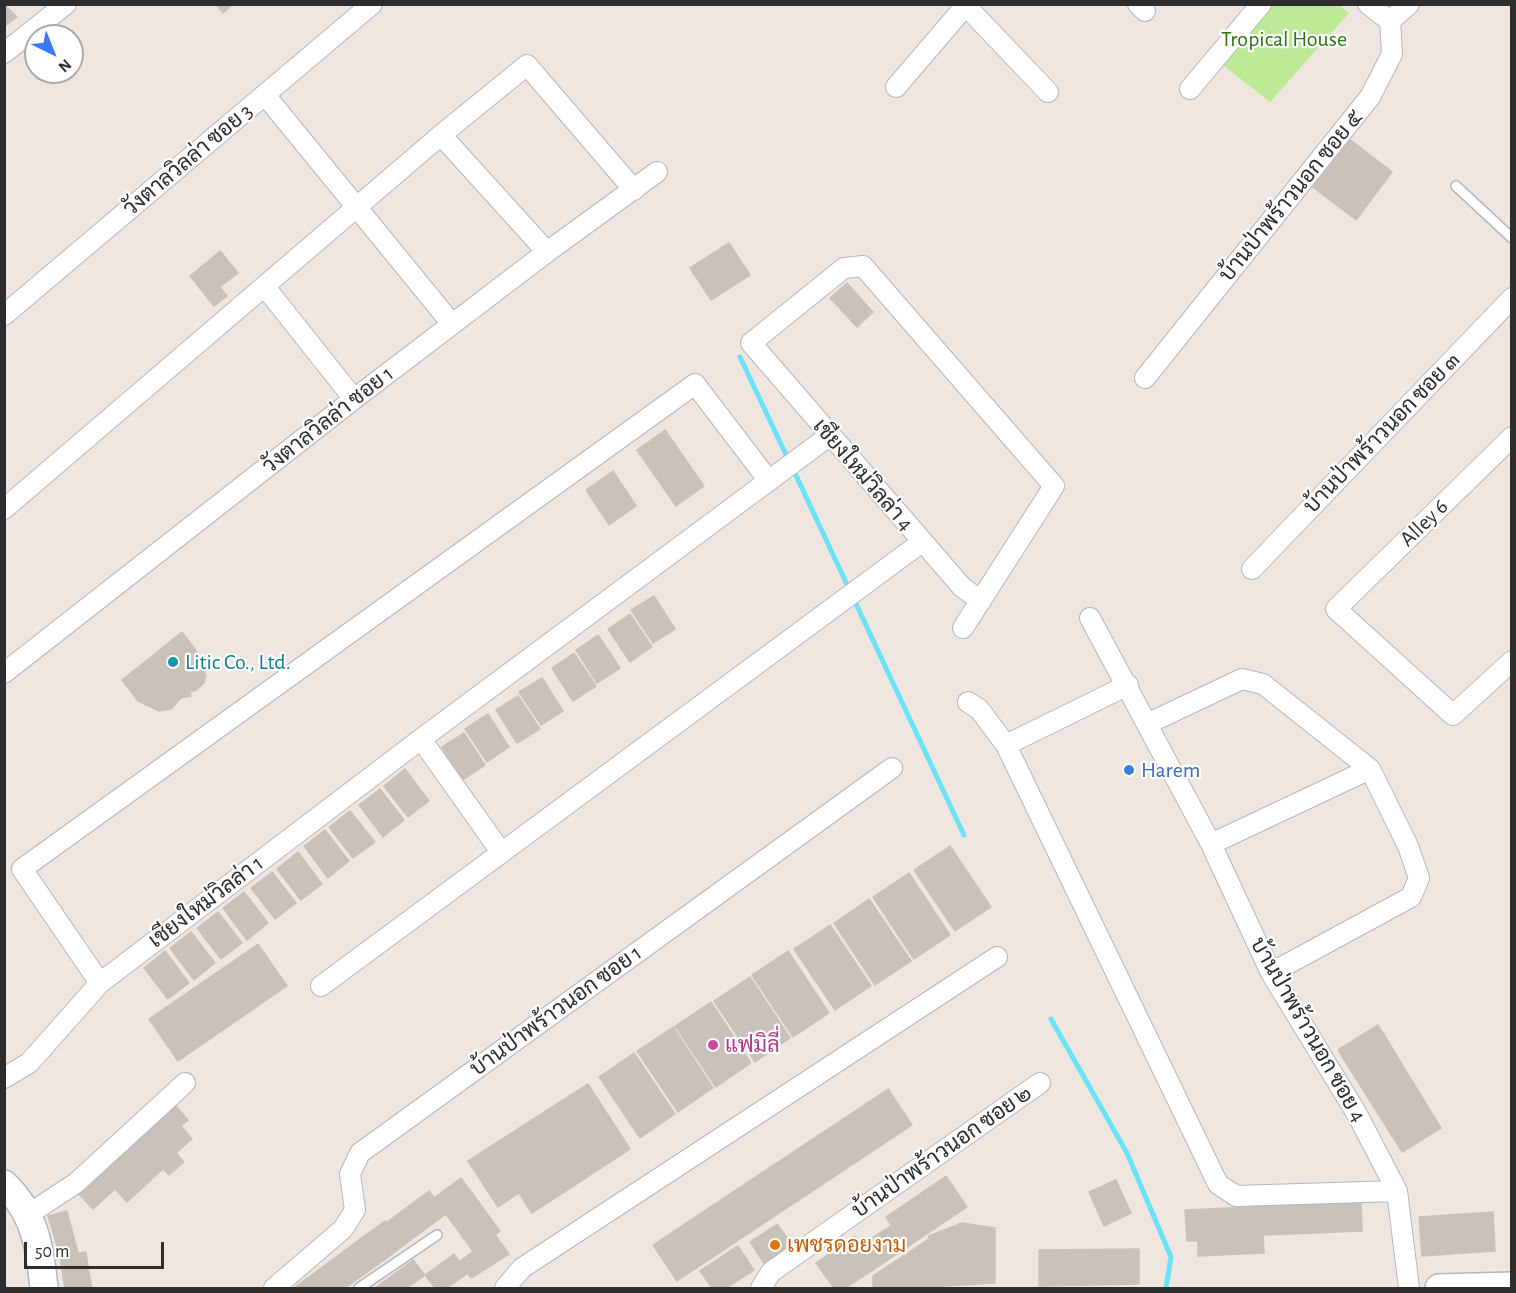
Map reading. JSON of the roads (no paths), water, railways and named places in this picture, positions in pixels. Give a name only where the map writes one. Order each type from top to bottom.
[{"type":"street","points":[[4,53],[66,4]]},
{"type":"street","name":"วังตาลวิลล่า ซอย 3","points":[[4,315],[372,4]]},
{"type":"street","points":[[1190,89],[1261,4]]},
{"type":"street","points":[[1368,4],[1389,21],[1409,4]]},
{"type":"street","points":[[896,87],[967,5],[1048,92]]},
{"type":"street","name":"บ้านป่าพร้าวนอก ซอย ๕","points":[[1145,378],[1370,97],[1392,54],[1389,21]]},
{"type":"street","points":[[4,509],[441,135],[527,65],[634,190]]},
{"type":"street","points":[[265,95],[452,324]]},
{"type":"street","points":[[441,135],[547,252]]},
{"type":"street","name":"วังตาลวิลล่า ซอย 1","points":[[4,674],[354,399],[547,252],[657,172]]},
{"type":"street","name":"เชียงใหม่วิลล่า 4","points":[[863,266],[1054,486],[981,601],[962,587],[830,436],[751,343],[844,268],[863,266]]},
{"type":"street","points":[[265,287],[354,399]]},
{"type":"street","name":"บ้านป่าพร้าวนอก ซอย ๓","points":[[1252,569],[1512,298]]},
{"type":"street","points":[[100,983],[22,869],[695,384],[769,481]]},
{"type":"street","name":"เชียงใหม่วิลล่า 1","points":[[4,1078],[29,1063],[100,983],[421,739],[830,436]]},
{"type":"street","name":"Alley 6","points":[[1512,437],[1336,609],[1453,715],[1512,661]]},
{"type":"street","points":[[321,986],[922,542]]},
{"type":"street","points":[[963,628],[981,601]]},
{"type":"street","name":"บ้านป่าพร้าวนอก ซอย 4","points":[[1090,618],[1149,723],[1211,844],[1271,973],[1356,1114],[1397,1191],[1409,1288]]},
{"type":"street","points":[[1149,723],[1242,678],[1263,684],[1370,769],[1408,846],[1419,878],[1411,897],[1271,973]]},
{"type":"street","points":[[1006,745],[1128,685]]},
{"type":"street","points":[[968,702],[980,709],[1006,745],[1218,1184],[1236,1196],[1397,1191]]},
{"type":"street","points":[[421,739],[501,852]]},
{"type":"street","name":"บ้านป่าพร้าวนอก ซอย 1","points":[[274,1288],[343,1229],[355,1210],[350,1174],[360,1153],[892,768]]},
{"type":"street","points":[[1211,844],[1370,769]]},
{"type":"street","points":[[505,1288],[522,1268],[996,957]]},
{"type":"street","points":[[29,1214],[76,1183],[185,1083]]},
{"type":"street","name":"บ้านป่าพร้าวนอก ซอย ๒","points":[[761,1288],[771,1272],[1040,1083]]},
{"type":"street","points":[[4,1184],[29,1214],[41,1251],[44,1288]]},
{"type":"street","points":[[1439,1288],[1512,1286]]},
{"type":"lane","points":[[1456,186],[1512,238]]},
{"type":"lane","points":[[358,1288],[438,1235]]},
{"type":"waterway","points":[[740,357],[789,461]]},
{"type":"waterway","points":[[793,469],[964,835]]},
{"type":"waterway","points":[[1051,1019],[1127,1153],[1171,1257],[1166,1288]]},
{"type":"place","name":"Litic Co., Ltd.","points":[[173,662]]},
{"type":"place","name":"Harem","points":[[1129,770]]},
{"type":"place","name":"แฟมิลี่","points":[[713,1045]]},
{"type":"place","name":"เพชรดอยงาม","points":[[775,1245]]},
{"type":"park label","name":"Tropical House","points":[[1284,39]]}]
